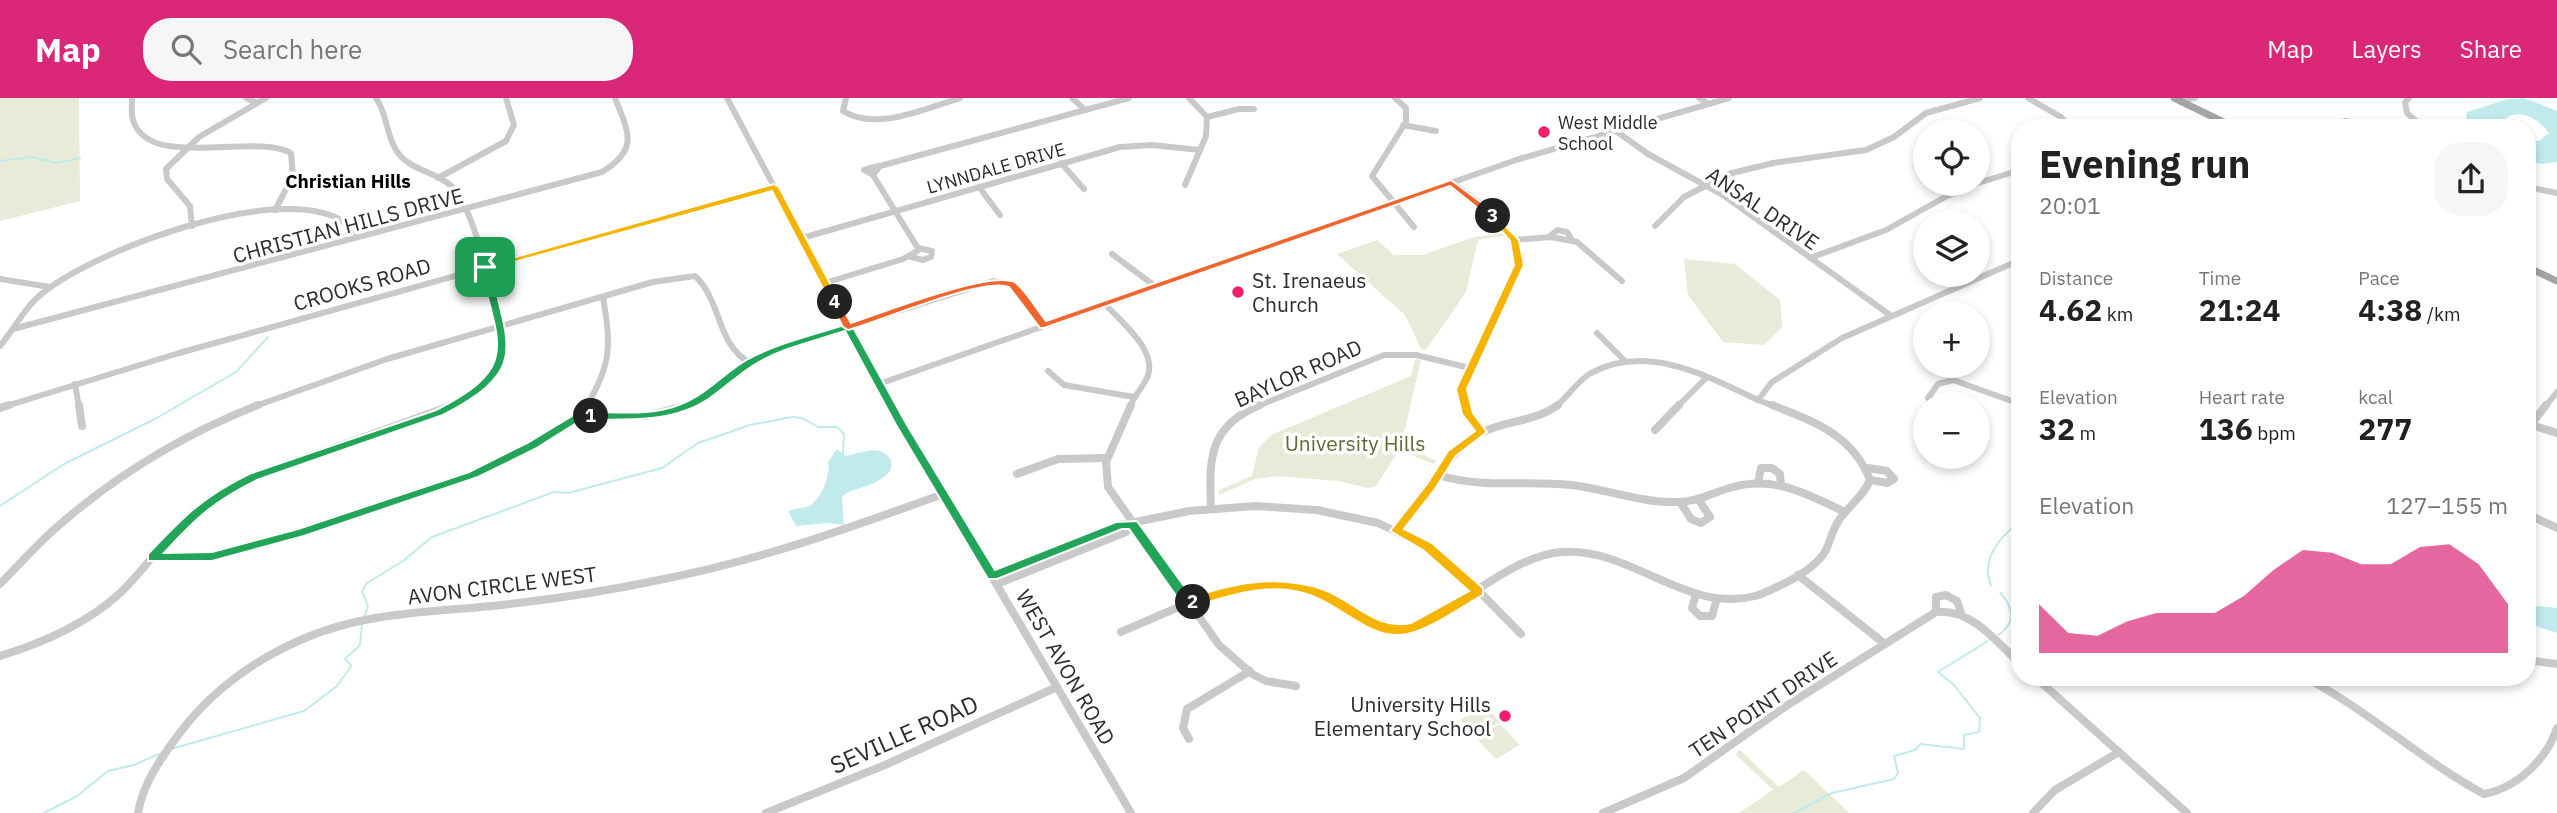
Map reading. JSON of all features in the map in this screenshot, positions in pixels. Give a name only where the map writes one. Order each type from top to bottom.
[{"type":"main road","points":[[2178,99],[2218,119]]},
{"type":"main road","points":[[2536,271],[2557,281]]},
{"type":"street","points":[[132,98],[134,121],[145,137],[161,144],[184,148],[263,145],[291,153],[295,163],[292,182],[275,210]]},
{"type":"street","points":[[246,98],[257,103]]},
{"type":"street","points":[[192,226],[190,206],[165,174],[166,169],[184,148],[217,125],[266,98]]},
{"type":"street","points":[[0,656],[74,624],[116,596],[197,510],[242,482],[440,412],[466,399],[489,380],[502,361],[504,346],[485,267],[457,191],[399,154],[376,98]]},
{"type":"street","points":[[438,178],[506,141],[514,125],[506,98]]},
{"type":"street","name":"CHRISTIAN HILLS DRIVE","points":[[13,329],[590,176],[618,163],[628,152],[630,138],[615,98]]},
{"type":"street","name":"WEST AVON ROAD","points":[[727,98],[879,384],[1131,813]]},
{"type":"street","points":[[846,98],[842,111],[845,115],[867,121],[960,98]]},
{"type":"street","points":[[1072,98],[1085,110]]},
{"type":"street","points":[[910,257],[923,260],[931,257],[932,251],[918,248],[873,175],[864,170],[1129,98]]},
{"type":"street","points":[[1185,186],[1208,130],[1207,117],[1189,98]]},
{"type":"street","points":[[1395,98],[1406,108],[1406,122],[1372,176],[1414,227]]},
{"type":"street","points":[[1699,98],[1709,104]]},
{"type":"street","points":[[879,384],[1519,159],[1729,98]]},
{"type":"street","points":[[1655,226],[1675,204],[1704,185],[1755,166],[1852,153],[1879,146],[1926,113],[1980,98]]},
{"type":"street","points":[[2028,98],[2063,119]]},
{"type":"street","points":[[2178,99],[2195,98]]},
{"type":"street","points":[[2409,98],[2405,102],[2407,113],[2414,119]]},
{"type":"street","points":[[1207,117],[1254,108]]},
{"type":"street","points":[[1403,125],[1436,131]]},
{"type":"street","name":"ANSAL DRIVE","points":[[1616,131],[1648,154],[1723,195],[1890,315]]},
{"type":"street","name":"LYNNDALE DRIVE","points":[[802,238],[1120,147],[1139,145],[1200,150]]},
{"type":"street","points":[[1061,163],[1084,190]]},
{"type":"street","points":[[873,175],[880,166]]},
{"type":"street","points":[[1990,179],[2011,173]]},
{"type":"street","points":[[1451,183],[1490,212],[1514,240],[1519,265],[1461,389],[1468,414],[1482,432]]},
{"type":"street","name":"CROOKS ROAD","points":[[0,408],[75,384],[774,187]]},
{"type":"street","points":[[979,187],[1000,215]]},
{"type":"street","points":[[2536,189],[2557,193]]},
{"type":"street","points":[[1810,258],[1886,230],[1947,196]]},
{"type":"street","points":[[0,346],[30,304],[51,287],[108,254],[192,226],[231,216],[275,210],[301,210],[334,217],[347,224],[358,237]]},
{"type":"street","points":[[1514,240],[1548,238],[1572,241],[1586,247],[1601,266],[1622,281]]},
{"type":"street","points":[[825,283],[910,257],[917,253],[918,248]]},
{"type":"street","points":[[1112,254],[1155,286]]},
{"type":"street","points":[[1758,400],[1772,382],[1842,338],[2011,264]]},
{"type":"street","points":[[0,584],[29,550],[89,498],[202,429],[277,396],[499,327],[659,280],[695,276],[706,289],[731,348],[740,359],[750,363]]},
{"type":"street","points":[[0,279],[51,287]]},
{"type":"street","points":[[581,416],[646,416],[685,407],[724,385],[750,363],[782,348],[993,281],[1012,285],[1044,325]]},
{"type":"street","points":[[152,558],[212,556],[236,551],[424,492],[495,466],[581,416],[598,387],[607,362],[610,339],[603,297]]},
{"type":"street","points":[[1105,304],[1148,354],[1148,376],[1135,397],[1107,458],[1108,487],[1219,645],[1266,681],[1296,686]]},
{"type":"street","points":[[1597,333],[1625,361]]},
{"type":"street","name":"BAYLOR ROAD","points":[[1211,508],[1209,468],[1212,450],[1225,427],[1248,410],[1384,355],[1418,355],[1470,368]]},
{"type":"street","points":[[1121,632],[1189,603],[1232,589],[1263,585],[1291,586],[1321,594],[1378,627],[1401,630],[1414,627],[1534,559],[1548,554],[1575,552],[1626,567],[1696,594],[1746,600],[1758,597],[1816,563],[1825,552],[1837,522],[1865,492],[1870,480],[1868,468],[1854,448],[1833,433],[1706,377],[1661,361],[1625,361],[1589,374],[1548,412],[1482,432],[1452,453],[1396,531]]},
{"type":"street","points":[[1048,371],[1064,385],[1135,397]]},
{"type":"street","points":[[1655,430],[1706,377]]},
{"type":"street","points":[[1932,392],[1935,386],[1945,380],[1953,380],[1986,392]]},
{"type":"street","points":[[75,384],[82,426]]},
{"type":"street","points":[[2536,418],[2557,392]]},
{"type":"street","points":[[1990,393],[2011,401]]},
{"type":"street","points":[[2536,428],[2557,433]]},
{"type":"street","points":[[1017,474],[1058,459],[1107,458]]},
{"type":"street","points":[[1758,482],[1761,468],[1772,468],[1780,474],[1781,485]]},
{"type":"street","points":[[1868,468],[1887,471],[1894,479],[1887,483],[1870,480]]},
{"type":"street","points":[[1438,475],[1492,487],[1571,485],[1653,501],[1680,502],[1699,500],[1730,488],[1758,482],[1781,485],[1845,512]]},
{"type":"street","name":"AVON CIRCLE WEST","points":[[138,813],[143,791],[155,768],[192,717],[235,680],[273,655],[321,633],[366,620],[573,596],[683,575],[803,545],[943,495]]},
{"type":"street","points":[[1680,502],[1691,519],[1701,523],[1710,517],[1699,500]]},
{"type":"street","points":[[995,580],[1126,532],[1133,524],[1166,514],[1211,508],[1304,510],[1364,520],[1396,531],[1427,547],[1478,591],[1521,634]]},
{"type":"street","points":[[2536,518],[2557,528]]},
{"type":"street","points":[[1798,575],[1885,644]]},
{"type":"street","points":[[1696,594],[1692,608],[1700,616],[1712,616],[1717,598]]},
{"type":"street","name":"TEN POINT DRIVE","points":[[1603,813],[1684,778],[1786,706],[1936,612],[1936,597],[1946,594],[1957,601],[1961,613]]},
{"type":"street","points":[[1936,612],[1945,609],[1961,613],[2011,656]]},
{"type":"street","points":[[2536,661],[2557,664]]},
{"type":"street","points":[[1189,740],[1183,728],[1187,709],[1250,671]]},
{"type":"street","points":[[2045,686],[2187,813]]},
{"type":"street","points":[[2323,686],[2339,694],[2452,775],[2484,794],[2498,790],[2533,766],[2546,754],[2557,728]]},
{"type":"street","name":"SEVILLE ROAD","points":[[766,813],[885,765],[1057,687]]},
{"type":"street","points":[[2033,813],[2055,790],[2119,752]]},
{"type":"green space","points":[[0,98],[79,98],[80,201],[0,221]]},
{"type":"green space","points":[[1503,233],[1504,236],[1478,240],[1466,292],[1426,350],[1421,349],[1405,315],[1337,254],[1377,240],[1394,255],[1423,255],[1474,237]]},
{"type":"green space","points":[[1684,259],[1735,264],[1780,300],[1782,327],[1764,345],[1723,342],[1688,295]]},
{"type":"green space","name":"University Hills","points":[[1415,359],[1421,360],[1401,446],[1436,460],[1434,464],[1399,450],[1376,486],[1368,488],[1338,481],[1278,476],[1255,479],[1219,495],[1219,490],[1252,476],[1259,447],[1271,435],[1411,376]]},
{"type":"green space","points":[[1486,706],[1500,722],[1475,736],[1460,720]]},
{"type":"green space","points":[[1500,724],[1520,745],[1496,759],[1476,738]]},
{"type":"green space","points":[[1740,750],[1779,787],[1804,770],[1849,813],[1739,813],[1773,790],[1735,754]]},
{"type":"water","points":[[2524,98],[2557,111],[2557,162],[2536,163],[2536,141],[2549,133],[2536,119],[2521,115],[2506,119],[2466,118],[2467,112],[2508,99]]},
{"type":"water","points":[[837,449],[846,456],[870,450],[882,452],[891,460],[891,470],[878,481],[842,497],[844,525],[828,523],[796,526],[788,511],[811,505],[815,501],[827,479],[828,462]]},
{"type":"water","points":[[2536,607],[2557,608],[2557,633],[2536,626]]},
{"type":"waterway","points":[[0,161],[31,157],[57,163],[80,158]]},
{"type":"waterway","points":[[0,506],[64,464],[155,419],[236,372],[268,337]]},
{"type":"waterway","points":[[364,618],[368,606],[362,591],[367,583],[403,561],[432,537],[554,492],[568,493],[662,468],[698,443],[750,425],[792,417],[802,418],[818,427],[837,427],[844,434],[843,453]]},
{"type":"waterway","points":[[1991,585],[1988,575],[1990,557],[2011,529]]},
{"type":"waterway","points":[[1998,635],[2008,625],[2011,615],[2008,603],[2000,592]]},
{"type":"waterway","points":[[171,749],[304,711],[337,686],[350,668],[351,665],[345,659],[360,645],[362,623]]},
{"type":"waterway","points":[[1794,813],[1832,793],[1894,779],[1898,773],[1894,756],[1915,750],[1920,744],[1964,749],[1964,735],[1979,732],[1980,718],[1954,685],[1938,672],[1988,641]]},
{"type":"waterway","points":[[44,813],[77,796],[108,771],[134,765],[159,754]]},
{"type":"place","name":"West Middle School","points":[[1544,132]]},
{"type":"place","name":"St. Irenaeus Church","points":[[1238,292]]},
{"type":"place","name":"University Hills Elementary School","points":[[1505,716]]},
{"type":"district","name":"Christian Hills","points":[[348,181]]},
{"type":"route","points":[[485,267],[504,346],[502,361],[489,380],[466,399],[440,412],[327,450],[253,477],[231,488],[197,510],[152,558],[193,558],[236,551],[437,488],[495,466],[581,416],[646,416],[685,407],[724,385],[750,363],[782,348],[848,327],[901,425],[993,576],[1121,525],[1133,524],[1189,603],[1232,589],[1263,585],[1291,586],[1321,594],[1378,627],[1401,630],[1429,620],[1478,591],[1444,559],[1420,542],[1396,531],[1431,486],[1452,453],[1482,432],[1468,414],[1461,389],[1519,265],[1514,240],[1505,227],[1490,212],[1451,183],[1044,325],[1012,285],[993,281],[848,327],[774,187],[485,267]]}]
